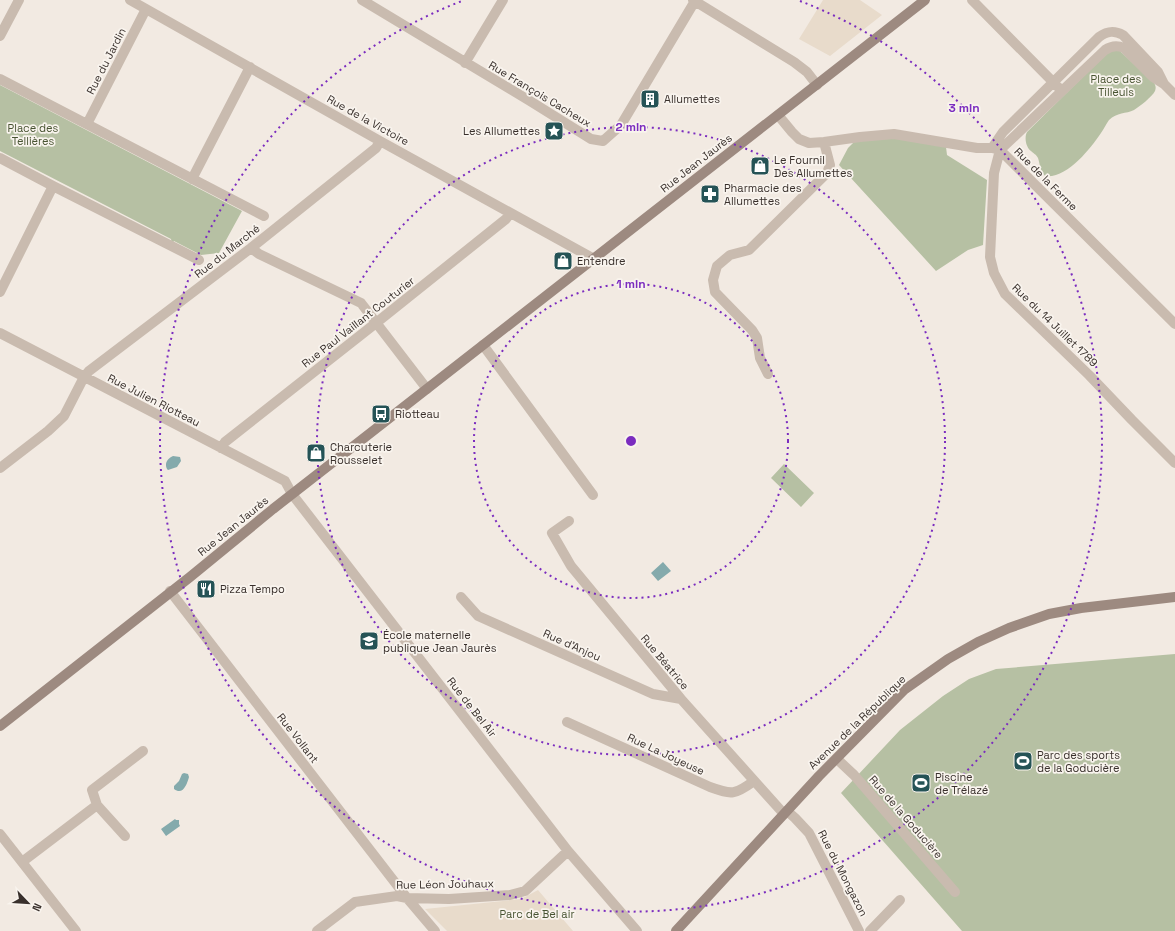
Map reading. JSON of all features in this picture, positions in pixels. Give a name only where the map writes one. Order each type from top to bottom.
[{"type":"main road","name":"Rue Jean Jaurès","points":[[0,726],[292,494],[925,0]]},
{"type":"main road","name":"Avenue de la République","points":[[676,931],[819,776],[904,690],[948,659],[978,642],[1009,628],[1049,614],[1081,608],[1175,597]]},
{"type":"street","points":[[0,36],[19,0]]},
{"type":"street","name":"Rue de la Victoire","points":[[130,0],[380,141],[594,259]]},
{"type":"street","name":"Rue François Cacheux","points":[[362,0],[591,139],[603,141],[621,125],[694,0]]},
{"type":"street","points":[[465,62],[503,0]]},
{"type":"street","points":[[694,0],[794,62],[807,72],[817,84]]},
{"type":"street","points":[[972,0],[1062,91]]},
{"type":"street","name":"Rue du Jardin","points":[[87,124],[146,9]]},
{"type":"street","points":[[996,149],[1003,132],[1103,34],[1111,31],[1119,33],[1126,38],[1158,72],[1164,84]]},
{"type":"street","points":[[778,115],[799,139],[809,142],[824,142],[894,134],[977,148],[996,149],[1062,91],[1105,50],[1116,46],[1124,48],[1153,77],[1164,84],[1175,95]]},
{"type":"street","points":[[192,178],[250,67]]},
{"type":"street","points":[[0,79],[264,216]]},
{"type":"street","name":"Rue du Marché","points":[[84,377],[89,371],[251,248],[376,148],[380,141]]},
{"type":"street","points":[[768,374],[760,358],[757,338],[752,330],[715,292],[713,280],[717,266],[730,255],[749,250],[827,173],[830,165],[824,142]]},
{"type":"street","name":"Rue de la Ferme","points":[[996,149],[1175,324]]},
{"type":"street","name":"Rue du 14 Juillet 1789","points":[[996,149],[990,257],[994,273],[1004,294],[1089,375],[1175,462]]},
{"type":"street","points":[[0,158],[199,260]]},
{"type":"street","points":[[0,292],[54,186]]},
{"type":"street","name":"Rue Paul Vaillant Couturier","points":[[222,448],[225,442],[376,324],[506,219],[510,213]]},
{"type":"street","points":[[251,248],[259,254],[361,303],[427,389]]},
{"type":"street","name":"Rue Julien Riotteau","points":[[0,333],[285,481],[292,494]]},
{"type":"street","points":[[483,345],[593,495]]},
{"type":"street","points":[[0,468],[64,416],[84,377]]},
{"type":"street","name":"Rue de Bel Air","points":[[292,494],[568,851],[637,931]]},
{"type":"street","name":"Rue Béatrice","points":[[569,521],[552,533],[571,566],[681,699],[754,781],[785,813]]},
{"type":"street","name":"Rue Vollant","points":[[170,592],[407,898],[435,931]]},
{"type":"street","name":"Rue d'Anjou","points":[[461,597],[478,616],[653,694],[681,699]]},
{"type":"street","name":"Rue La Joyeuse","points":[[567,722],[710,787],[727,793],[738,792],[754,781]]},
{"type":"street","points":[[125,836],[97,805],[92,790],[143,751]]},
{"type":"street","name":"Rue de la Goducière","points":[[837,758],[955,892]]},
{"type":"street","points":[[22,862],[97,805]]},
{"type":"street","name":"Rue du Mongazon","points":[[785,813],[795,818],[809,833],[859,931]]},
{"type":"street","points":[[0,834],[71,929]]},
{"type":"street","name":"Rue Léon Jouhaux","points":[[317,931],[355,902],[397,896],[407,898],[449,899],[502,896],[525,891],[568,851]]},
{"type":"street","name":"Rue du Mongazon","points":[[870,931],[900,900]]},
{"type":"green space","name":"Place des Tilleuls","points":[[1111,51],[1120,51],[1154,83],[1156,87],[1155,91],[1148,99],[1134,110],[1112,117],[1091,147],[1077,162],[1061,173],[1053,176],[1045,176],[1041,170],[1038,158],[1027,145],[1027,132],[1107,53]]},
{"type":"green space","name":"Place des Tellières","points":[[0,85],[242,211],[219,253],[201,255],[174,241],[172,244],[171,239],[0,151]]},
{"type":"green space","points":[[893,137],[946,147],[947,155],[987,180],[983,245],[968,250],[936,271],[839,165],[848,148],[856,140]]},
{"type":"green space","points":[[784,464],[814,493],[801,507],[771,478]]},
{"type":"green space","name":"Parc des sports de la Goducière","points":[[1175,654],[1175,931],[962,931],[841,793],[900,730],[943,696],[969,679],[996,669]]},
{"type":"shaded area","points":[[823,0],[860,0],[882,15],[830,56],[799,39]]},
{"type":"shaded area","name":"Parc de Bel air","points":[[538,890],[573,931],[447,931],[425,909],[521,899]]},
{"type":"water","points":[[173,456],[180,457],[181,461],[177,467],[168,470],[166,463],[168,459]]},
{"type":"water","points":[[663,562],[671,571],[658,581],[651,573]]},
{"type":"water","points":[[184,773],[188,774],[189,777],[187,783],[182,790],[177,791],[174,789],[174,786]]},
{"type":"water","points":[[175,819],[179,820],[180,826],[166,836],[161,829]]},
{"type":"place","name":"Allumettes","points":[[650,99]]},
{"type":"place","name":"Les Allumettes","points":[[554,131]]},
{"type":"place","name":"Le Fournil Des Allumettes","points":[[760,166]]},
{"type":"place","name":"Pharmacie des Allumettes","points":[[710,194]]},
{"type":"place","name":"Entendre","points":[[563,261]]},
{"type":"place","name":"Riotteau","points":[[381,414]]},
{"type":"place","name":"Charcuterie Rousselet","points":[[316,453]]},
{"type":"place","name":"Pizza Tempo","points":[[206,589]]},
{"type":"place","name":"École maternelle publique Jean Jaurès","points":[[369,641]]},
{"type":"place","name":"Parc des sports de la Goducière","points":[[1023,761]]},
{"type":"place","name":"Piscine de Trélazé","points":[[921,783]]}]
